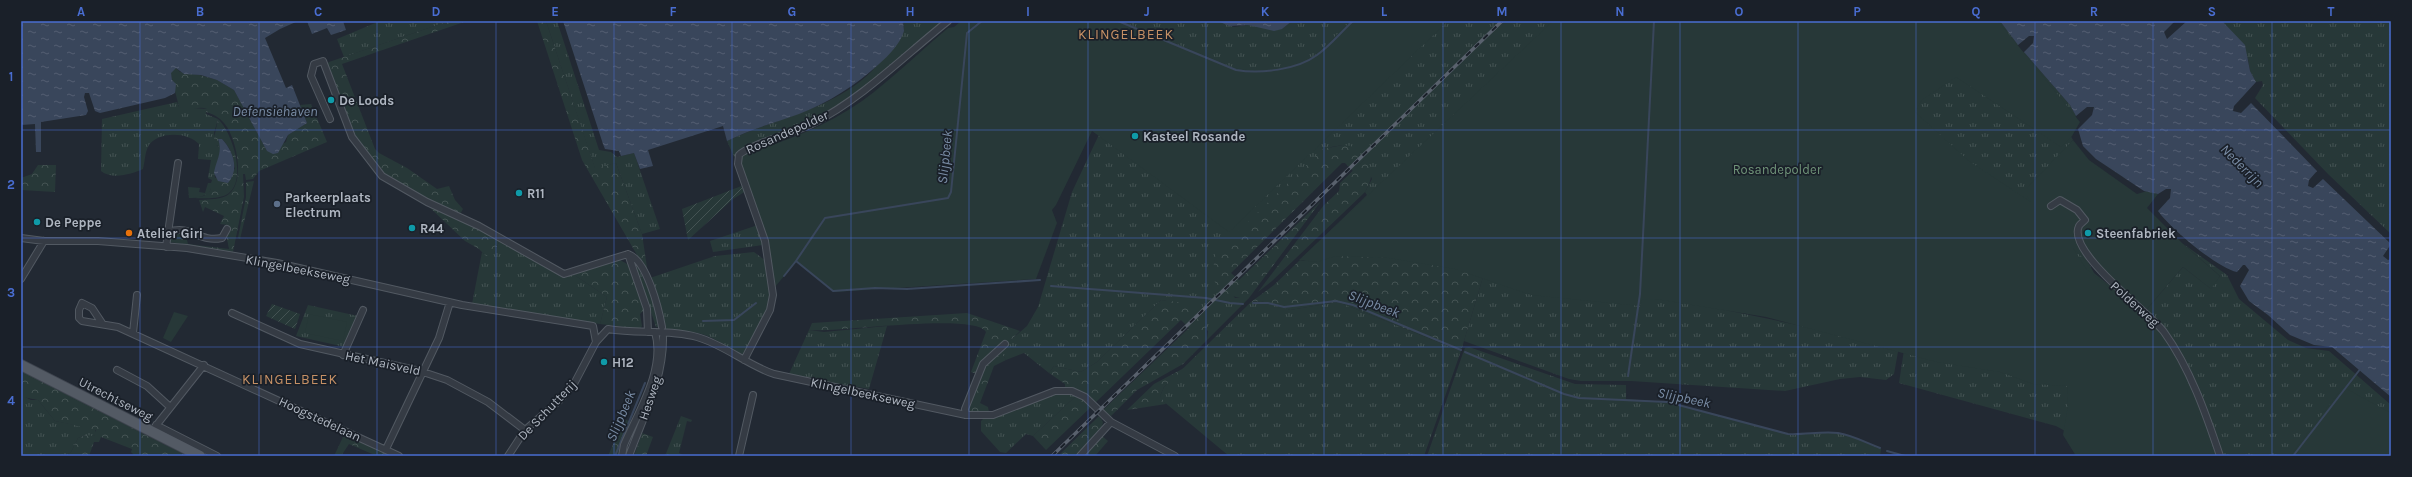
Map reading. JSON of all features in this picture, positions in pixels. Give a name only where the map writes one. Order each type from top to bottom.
[{"type":"main road","name":"Utrechtseweg","points":[[21,365],[153,428],[200,456]]},
{"type":"street","name":"Rosandepolder","points":[[744,360],[773,303],[765,246],[738,164],[742,152],[798,131],[841,107],[864,91],[948,21]]},
{"type":"street","points":[[330,119],[311,76],[314,64],[323,61],[352,137],[382,176],[427,202],[494,234],[564,274],[628,254],[635,258],[649,283],[662,327]]},
{"type":"street","points":[[166,247],[178,163]]},
{"type":"street","name":"Polderweg","points":[[2051,206],[2060,200],[2076,210],[2085,220],[2079,226],[2078,234],[2101,273],[2164,331],[2179,356],[2198,395],[2220,456]]},
{"type":"street","points":[[168,232],[183,228],[214,240],[222,238],[227,229]]},
{"type":"street","name":"Klingelbeekseweg","points":[[21,238],[44,241],[92,241],[166,247],[277,263],[450,302],[592,326],[596,342]]},
{"type":"street","points":[[21,279],[44,241]]},
{"type":"street","points":[[628,254],[646,309],[648,332]]},
{"type":"street","points":[[132,333],[137,295]]},
{"type":"street","points":[[386,449],[442,332],[450,302]]},
{"type":"street","points":[[343,355],[363,310]]},
{"type":"street","name":"Het Maisveld","points":[[232,314],[300,344],[423,372],[475,394],[525,430]]},
{"type":"street","name":"Hoogstedelaan","points":[[102,323],[154,342],[399,456]]},
{"type":"street","name":"Klingelbeekseweg","points":[[608,329],[678,333],[703,339],[765,371],[782,376],[966,415],[993,414],[1055,391],[1065,389],[1085,397],[1111,422],[1175,456]]},
{"type":"street","name":"De Schutterij","points":[[508,456],[525,430],[559,401],[573,385],[584,369],[596,342],[608,329]]},
{"type":"street","points":[[622,456],[624,445],[654,370],[658,350],[655,332]]},
{"type":"street","name":"Hesweg","points":[[629,456],[658,378],[662,356],[663,337]]},
{"type":"street","points":[[966,415],[965,409],[983,364],[988,357],[1005,344]]},
{"type":"street","points":[[153,428],[204,365]]},
{"type":"street","points":[[116,370],[147,386],[170,407]]},
{"type":"street","points":[[739,456],[753,395]]},
{"type":"street","points":[[1080,456],[1111,422]]},
{"type":"street","name":"Utrechtseweg","points":[[153,428],[217,456]]},
{"type":"green space","points":[[380,21],[449,21],[344,57],[337,39]]},
{"type":"green space","points":[[449,21],[467,21],[342,64],[375,149],[379,153],[407,168],[437,189],[449,186],[455,200],[463,209],[460,214],[400,184],[382,172],[371,161],[354,136],[347,122],[327,64],[329,62]]},
{"type":"green space","points":[[537,21],[546,21],[595,168],[616,163],[642,234],[648,274],[582,160]]},
{"type":"green space","points":[[546,21],[557,21],[599,150],[611,152],[617,157],[634,153],[660,229],[642,234],[616,163],[595,169]]},
{"type":"green space","points":[[903,21],[946,21],[860,92],[815,120],[741,149],[734,157],[727,141],[822,104],[857,84],[872,71],[904,31]]},
{"type":"green space","points":[[961,21],[1121,21],[1232,67],[1257,72],[1289,67],[1309,61],[1351,21],[1448,21],[1229,232],[1092,131],[1056,205],[1052,210],[1057,223],[1036,279],[834,292],[797,261],[774,288],[767,245],[740,164],[740,159],[744,153],[778,143],[812,129],[859,103],[893,77],[948,28],[954,27]]},
{"type":"green space","points":[[1065,21],[1218,21],[1234,27],[1248,25],[1282,29],[1292,21],[2000,21],[2018,45],[2016,46],[2018,55],[2024,52],[2070,105],[2076,116],[2072,120],[2069,133],[2073,140],[2059,156],[2067,241],[2088,262],[2094,273],[2143,312],[2161,330],[2190,383],[2217,456],[2085,456],[2067,432],[2056,426],[1899,383],[1907,330],[1682,301],[1899,346],[1894,374],[1886,380],[1860,377],[1840,379],[1785,391],[1631,381],[1581,381],[1569,379],[1464,341],[1483,277],[1300,260],[1367,195],[1365,192],[1372,179],[1364,160],[1353,171],[1349,167],[1360,155],[1343,145],[1331,147],[1215,259],[1214,270],[1235,298],[1249,298],[1207,340],[1208,331],[1178,303],[1161,300],[1097,362],[1081,372],[1054,366],[1049,373],[1024,353],[1006,360],[999,350],[1027,326],[1038,307],[1072,192],[1104,124]]},
{"type":"green space","name":"Rosandepolder","points":[[1553,21],[1998,21],[2080,122],[2072,136],[2061,147],[1956,77],[1922,100],[1915,112],[1969,161],[2031,202],[2027,196],[2027,188],[2073,140],[2089,160],[2137,194],[2147,191],[2158,194],[2147,208],[2182,243],[2220,276],[2211,289],[2183,267],[2147,309],[2107,276],[2096,262],[2085,260],[2073,248],[2087,270],[2134,306],[2161,333],[2178,361],[2207,423],[2215,456],[2076,456],[2063,435],[2068,405],[2067,386],[2033,384],[2000,372],[1937,362],[1766,317],[1656,299],[1642,300],[1640,306],[1531,295],[1455,269],[1389,258],[1335,256],[1318,262],[1299,260]]},
{"type":"green space","points":[[2220,21],[2391,21],[2391,234],[2328,174],[2255,98],[2263,85],[2262,81],[2256,82],[2250,71],[2248,59]]},
{"type":"green space","points":[[176,68],[180,72],[200,75],[217,80],[234,90],[267,151],[286,142],[288,135],[307,123],[300,105],[311,104],[327,142],[259,171],[253,179],[246,180],[245,174],[243,174],[244,197],[233,252],[170,242],[172,233],[185,233],[188,244],[229,249],[227,239],[228,225],[220,224],[224,216],[205,207],[203,212],[199,200],[219,198],[229,194],[234,188],[238,169],[232,138],[222,121],[216,116],[206,112],[207,109],[204,108],[183,109],[179,107],[171,75],[171,71]]},
{"type":"green space","points":[[177,102],[179,107],[207,109],[206,114],[218,119],[214,133],[217,146],[221,147],[213,183],[210,191],[206,195],[189,198],[188,187],[200,188],[199,192],[205,193],[208,183],[211,183],[212,180],[208,178],[211,160],[198,159],[199,144],[188,137],[181,135],[166,135],[154,140],[149,145],[147,150],[143,169],[133,173],[116,176],[106,174],[101,171],[102,119]]},
{"type":"green space","points":[[218,119],[228,134],[236,155],[237,177],[234,186],[229,193],[221,197],[192,198],[204,196],[210,191],[214,173],[215,178],[235,169],[231,152],[225,142],[222,139],[218,140],[221,147],[213,144]]},
{"type":"green space","points":[[1343,145],[1351,146],[1360,155],[1349,167],[1345,163],[1342,163],[1231,273],[1239,280],[1321,201],[1249,298],[1238,298],[1227,294],[1222,290],[1215,282],[1213,277],[1216,253],[1323,149]]},
{"type":"green space","points":[[1365,159],[1370,168],[1371,176],[1365,192],[1272,281],[1258,292],[1324,205],[1339,191],[1340,183]]},
{"type":"green space","points":[[38,165],[56,165],[55,192],[21,190],[21,178],[32,174]]},
{"type":"green space","points":[[254,181],[240,239],[238,238],[246,197],[246,182]]},
{"type":"green space","points":[[744,185],[746,191],[733,199],[688,240],[682,209]]},
{"type":"green space","points":[[426,204],[500,240],[494,253],[486,256],[479,249],[465,241]]},
{"type":"green space","points":[[758,225],[763,245],[713,252],[710,241]]},
{"type":"green space","points":[[500,240],[565,277],[573,274],[607,297],[600,324],[472,304],[482,252],[484,254],[494,253]]},
{"type":"green space","points":[[2182,243],[2227,275],[2239,299],[2288,340],[2306,348],[2329,351],[2391,405],[2391,456],[2222,456],[2167,331],[2147,309],[2183,267],[2210,288],[2220,276]]},
{"type":"green space","points":[[754,252],[766,261],[771,296],[768,310],[743,354],[705,335],[691,332],[665,330],[660,304],[650,278],[715,256]]},
{"type":"green space","points":[[1335,255],[1389,257],[1439,264],[1483,277],[1461,351],[1338,302],[1290,310],[1261,301],[1251,302],[1274,285],[1300,260],[1304,261]]},
{"type":"green space","points":[[613,260],[620,260],[629,265],[644,310],[640,314],[642,326],[640,329],[600,324],[607,297],[573,274]]},
{"type":"green space","points":[[638,267],[651,295],[659,327],[656,327],[636,268]]},
{"type":"green space","points":[[1161,300],[1186,303],[1195,310],[1206,322],[1207,340],[1183,364],[1137,390],[1111,416],[1103,410],[1189,328],[1181,320],[1095,403],[1081,391],[1065,387],[1065,384],[1049,373],[1054,366],[1081,372],[1097,362]]},
{"type":"green space","points":[[1261,301],[1290,310],[1338,302],[1461,351],[1424,456],[1229,456],[1163,401],[1160,396],[1164,387],[1251,302]]},
{"type":"green space","points":[[272,304],[300,314],[295,329],[266,316]]},
{"type":"green space","points":[[308,305],[358,316],[345,347],[296,336]]},
{"type":"green space","points":[[174,312],[188,316],[171,342],[163,338]]},
{"type":"green space","points":[[967,313],[1020,331],[977,374],[971,372],[986,332],[976,326],[932,323],[809,330],[812,323]]},
{"type":"green space","points":[[309,314],[347,322],[343,341],[305,333]]},
{"type":"green space","points":[[887,326],[869,389],[789,374],[809,330],[824,332]]},
{"type":"green space","points":[[1469,347],[1575,384],[1626,385],[1626,399],[1667,402],[1788,434],[1837,433],[1860,440],[1881,449],[1880,456],[1427,456],[1463,353],[1465,348]]},
{"type":"green space","points":[[999,350],[1006,360],[994,366],[980,403],[988,407],[989,412],[969,412],[967,408],[984,364]]},
{"type":"green space","points":[[1186,367],[1164,387],[1160,396],[1166,404],[1127,410],[1154,384]]},
{"type":"green space","points":[[21,371],[187,456],[135,456],[131,452],[132,449],[101,437],[99,442],[94,442],[89,456],[65,456],[71,452],[78,438],[86,435],[94,436],[96,430],[55,421],[38,400],[23,397],[21,395]]},
{"type":"green space","points":[[2343,387],[2391,413],[2391,456],[2290,456]]},
{"type":"green space","points":[[1066,392],[1077,395],[1033,436],[1026,434],[1006,453],[1000,452],[981,431],[981,421],[984,418],[1056,393]]},
{"type":"green space","points":[[21,395],[31,400],[38,400],[55,421],[95,429],[96,434],[92,437],[86,435],[78,438],[71,452],[65,456],[21,456]]},
{"type":"green space","points":[[1077,395],[1092,406],[1046,450],[1033,436]]},
{"type":"green space","points":[[681,416],[692,420],[691,422],[687,421],[679,453],[685,456],[665,456]]},
{"type":"green space","points":[[1099,416],[1103,422],[1101,431],[1077,456],[1058,456]]},
{"type":"green space","points":[[624,419],[631,422],[618,456],[608,456]]},
{"type":"green space","points":[[642,433],[653,437],[646,456],[634,456]]},
{"type":"green space","points":[[344,435],[389,456],[377,456],[349,444],[341,456],[334,456]]},
{"type":"green space","points":[[1102,436],[1108,441],[1095,456],[1082,456]]},
{"type":"water","name":"Defensiehaven","points":[[21,21],[298,21],[265,38],[286,88],[292,85],[307,123],[288,135],[278,153],[273,154],[267,151],[234,90],[217,80],[201,75],[184,74],[176,68],[171,73],[172,80],[176,84],[175,93],[165,98],[100,113],[95,111],[89,93],[85,93],[84,97],[88,111],[86,115],[41,122],[41,152],[36,152],[35,124],[21,125]]},
{"type":"water","points":[[307,21],[343,21],[346,30],[331,35],[327,28],[312,34]]},
{"type":"water","points":[[563,21],[903,21],[904,31],[897,45],[879,64],[851,86],[810,110],[727,141],[723,126],[648,150],[653,166],[640,169],[634,153],[621,156],[619,151],[605,149]]},
{"type":"water","points":[[1218,21],[1292,21],[1282,29],[1274,31],[1248,25],[1229,26]]},
{"type":"water","name":"Nederrijn","points":[[2000,21],[2175,21],[2164,32],[2167,39],[2187,21],[2223,22],[2245,45],[2250,71],[2256,82],[2234,106],[2233,111],[2241,113],[2251,103],[2317,171],[2309,180],[2308,186],[2313,188],[2323,179],[2391,244],[2383,256],[2388,260],[2391,259],[2391,397],[2332,347],[2314,345],[2290,335],[2268,315],[2249,301],[2240,286],[2249,270],[2245,265],[2243,265],[2237,272],[2218,263],[2183,237],[2158,211],[2170,198],[2171,189],[2166,189],[2158,194],[2144,191],[2096,159],[2083,146],[2078,129],[2092,115],[2094,107],[2087,107],[2076,116],[2070,105],[2024,52],[2033,43],[2034,36],[2029,36],[2018,45]]},
{"type":"water","points":[[218,139],[222,139],[226,144],[234,160],[234,172],[228,183],[218,181],[214,173],[220,148]]},
{"type":"waterway","name":"Slijpbeek","points":[[796,261],[825,218],[948,198],[951,192],[967,33],[982,21]]},
{"type":"waterway","name":"Slijpbeek","points":[[1118,21],[1236,70],[1246,71],[1278,70],[1309,60],[1317,55],[1353,21]]},
{"type":"waterway","points":[[1628,376],[1640,294],[1654,21]]},
{"type":"waterway","name":"Slijpbeek","points":[[784,276],[796,261],[833,291],[875,288],[907,289],[1040,280]]},
{"type":"waterway","name":"Slijpbeek","points":[[1051,286],[1206,298],[1243,304]]},
{"type":"waterway","name":"Slijpbeek","points":[[1253,303],[1268,303],[1284,307],[1336,301],[1353,305],[1461,350]]},
{"type":"waterway","name":"Slijpbeek","points":[[703,321],[734,320],[756,303]]},
{"type":"waterway","name":"Slijpbeek","points":[[1465,352],[1564,394],[1579,398],[1667,402],[1788,434],[1825,432],[1843,434],[1880,448]]},
{"type":"waterway","points":[[2293,456],[2361,368]]},
{"type":"waterway","name":"Slijpbeek","points":[[615,456],[645,383]]},
{"type":"waterway","name":"Slijpbeek","points":[[1887,451],[1905,456]]},
{"type":"railway","points":[[1052,456],[1502,21]]},
{"type":"place","name":"De Loods","points":[[331,100]]},
{"type":"place","name":"Kasteel Rosande","points":[[1135,136]]},
{"type":"place","name":"R11","points":[[519,193]]},
{"type":"place","name":"Parkeerplaats Electrum","points":[[277,204]]},
{"type":"place","name":"De Peppe","points":[[37,222]]},
{"type":"place","name":"R44","points":[[412,228]]},
{"type":"place","name":"Atelier Giri","points":[[129,233]]},
{"type":"place","name":"Steenfabriek","points":[[2088,233]]},
{"type":"place","name":"H12","points":[[604,362]]},
{"type":"district","name":"KLINGELBEEK","points":[[1126,34]]},
{"type":"district","name":"KLINGELBEEK","points":[[290,379]]}]
